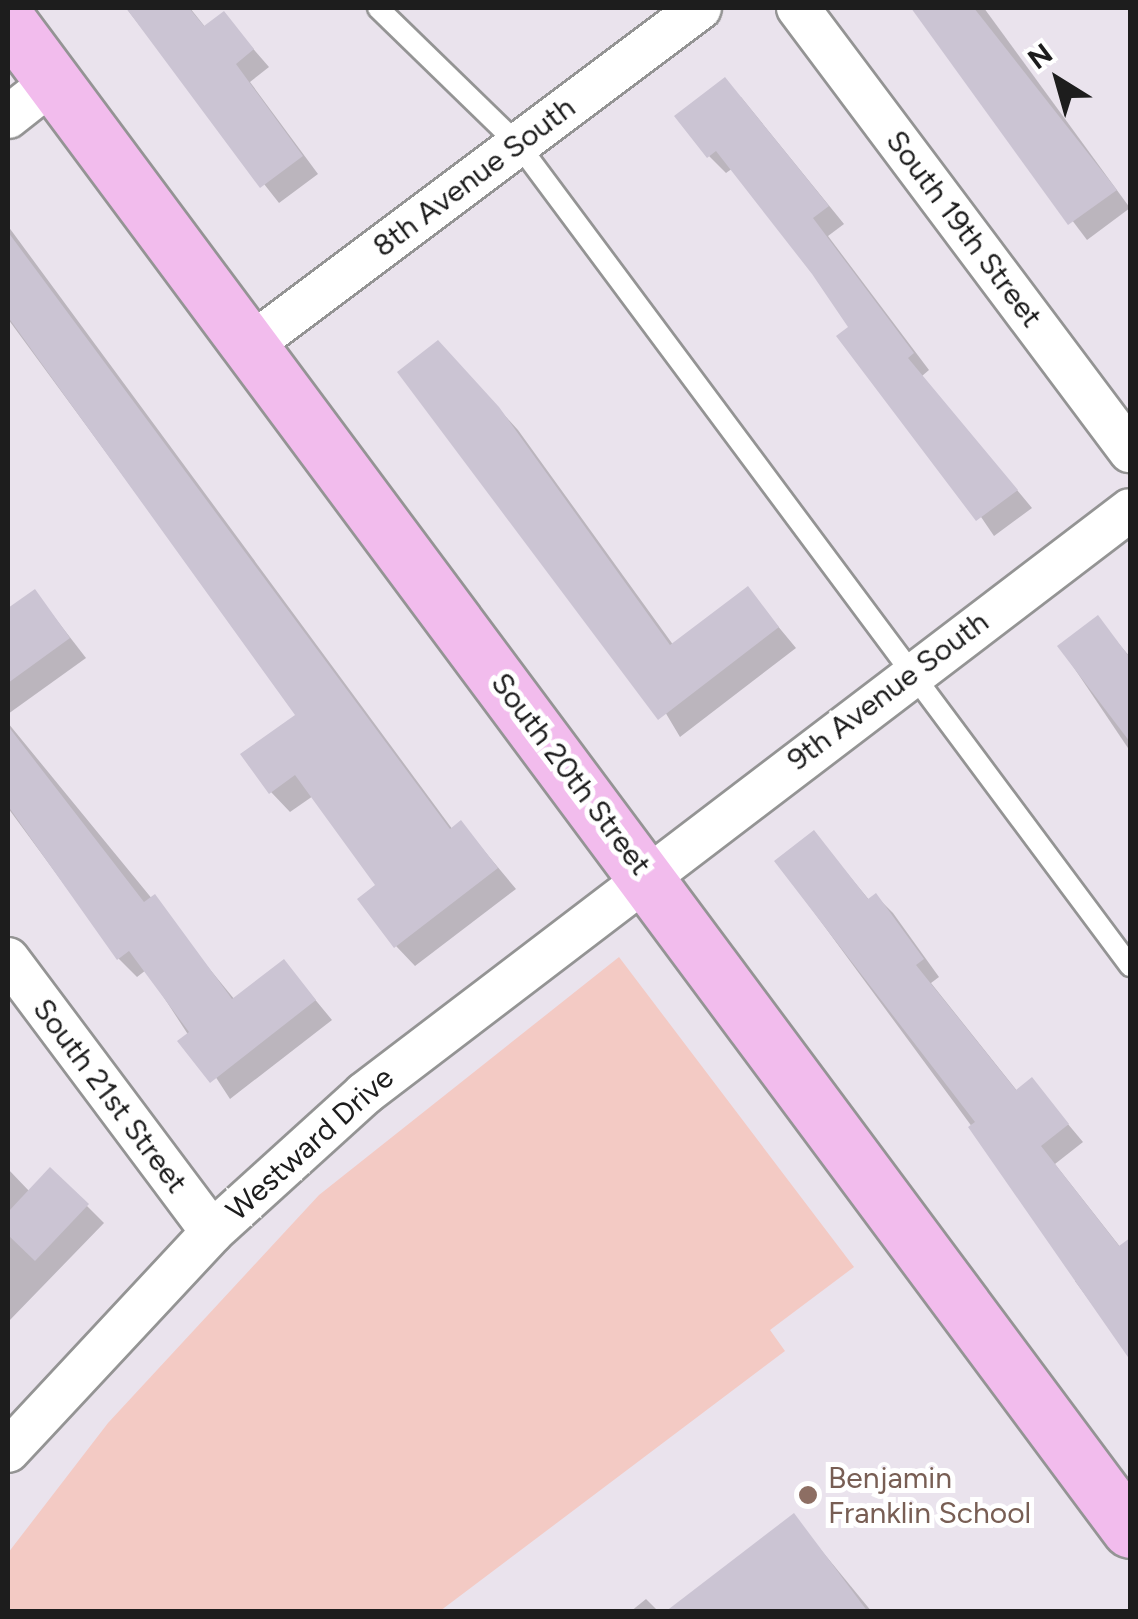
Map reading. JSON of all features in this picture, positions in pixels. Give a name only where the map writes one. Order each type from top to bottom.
[{"type":"street","name":"8th Avenue South","points":[[248,347],[700,8]]},
{"type":"street","name":"South 19th Street","points":[[798,8],[1130,451]]},
{"type":"street","name":"South 20th Street","points":[[8,21],[248,347],[645,872],[1130,1530]]},
{"type":"street","points":[[8,117],[51,83]]},
{"type":"street","name":"9th Avenue South","points":[[645,872],[1130,510]]},
{"type":"street","name":"Westward Drive","points":[[8,1451],[212,1232],[379,1081],[645,872]]},
{"type":"street","name":"South 21st Street","points":[[8,960],[212,1232]]},
{"type":"lane","points":[[378,8],[518,144],[1130,966]]},
{"type":"shaded area","points":[[619,957],[854,1267],[770,1330],[785,1351],[440,1611],[8,1611],[8,1553],[108,1423],[319,1195]]},
{"type":"building","points":[[126,8],[189,8],[204,26],[224,11],[254,49],[236,64],[303,156],[260,188]]},
{"type":"building","points":[[911,8],[974,8],[1117,190],[1068,225]]},
{"type":"building","points":[[725,77],[829,206],[813,218],[914,353],[908,358],[1018,490],[976,521],[836,336],[848,327],[812,274],[716,151],[707,158],[674,116]]},
{"type":"building","points":[[8,232],[450,829],[461,820],[498,868],[394,948],[357,899],[375,885],[295,775],[269,794],[240,754],[295,715],[8,317]]},
{"type":"building","points":[[438,340],[499,407],[670,645],[748,586],[779,627],[658,720],[397,372]]},
{"type":"building","points":[[35,589],[70,638],[8,683],[8,608]]},
{"type":"building","points":[[1098,615],[1130,658],[1130,742],[1057,646]]},
{"type":"building","points":[[8,726],[144,902],[155,894],[232,999],[284,959],[316,1000],[210,1083],[177,1041],[189,1032],[129,951],[117,960],[8,806]]},
{"type":"building","points":[[814,830],[868,899],[876,893],[924,959],[916,965],[1016,1090],[1032,1077],[1069,1124],[1041,1146],[1119,1246],[1130,1238],[1130,1360],[968,1127],[975,1122],[774,861]]},
{"type":"building","points":[[50,1167],[89,1204],[35,1261],[8,1235],[8,1212]]},
{"type":"building","points":[[794,1513],[868,1612],[665,1612]]},
{"type":"place","name":"Benjamin Franklin School","points":[[808,1495]]}]
